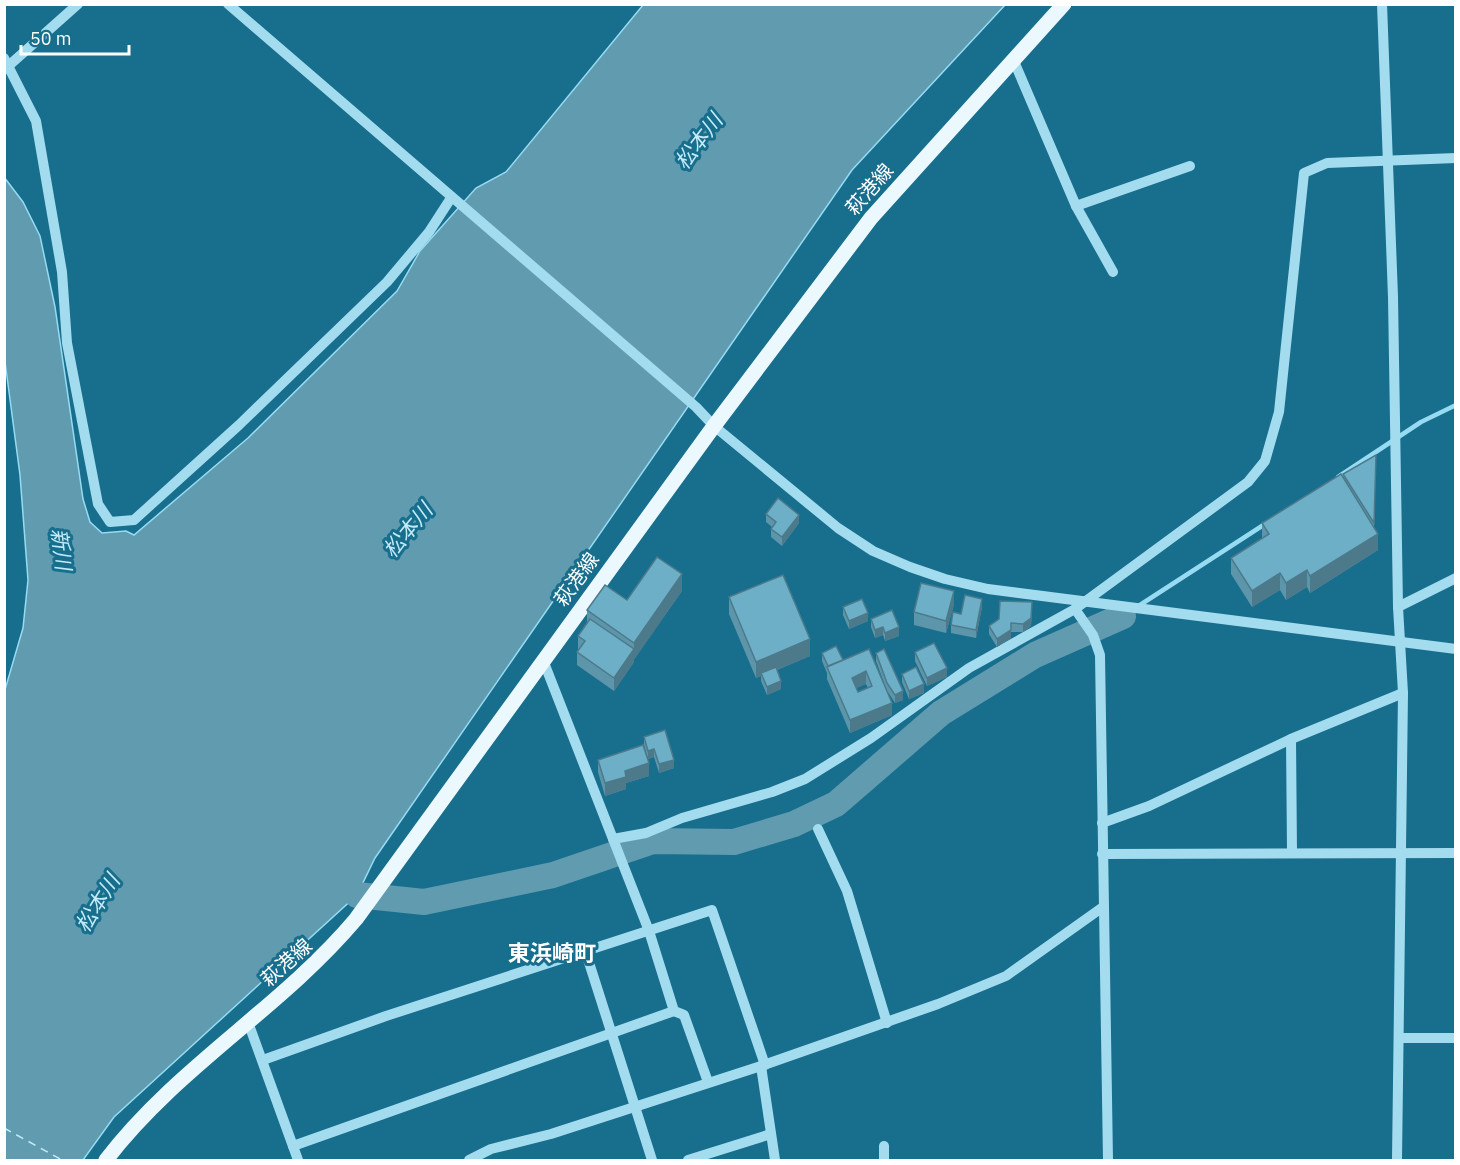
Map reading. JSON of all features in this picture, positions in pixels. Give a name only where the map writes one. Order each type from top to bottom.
[{"type":"main road","name":"萩港線","points":[[106,1161],[131,1128],[179,1080],[325,956],[356,919],[714,426],[871,218],[1064,4]]},
{"type":"street","points":[[78,4],[6,64],[36,121],[62,272],[67,343],[98,504],[110,522],[134,520],[239,425],[387,282],[454,201]]},
{"type":"street","points":[[228,4],[714,426],[838,528],[873,551],[910,567],[977,587],[1402,644],[1455,649]]},
{"type":"street","points":[[1382,4],[1393,297],[1398,608],[1402,644],[1403,693],[1397,1161]]},
{"type":"street","points":[[1013,59],[1076,206],[1113,272]]},
{"type":"street","points":[[615,842],[805,779],[871,738],[969,668],[1086,602],[1257,473],[1271,445],[1279,412],[1304,173],[1327,163],[1455,158]]},
{"type":"street","points":[[1076,206],[1190,166]]},
{"type":"street","points":[[1398,608],[1455,578]]},
{"type":"street","points":[[1075,609],[1093,635],[1100,655],[1108,1161]]},
{"type":"street","points":[[543,660],[649,931],[674,1011]]},
{"type":"street","points":[[1102,823],[1149,806],[1292,740],[1403,693]]},
{"type":"street","points":[[1292,740],[1292,852]]},
{"type":"street","points":[[818,829],[847,891],[887,1023]]},
{"type":"street","points":[[1102,854],[1455,853]]},
{"type":"street","points":[[469,1161],[491,1149],[551,1134],[887,1023],[1005,976],[1103,907]]},
{"type":"street","points":[[263,1060],[386,1016],[712,910],[763,1065],[775,1161]]},
{"type":"street","points":[[585,950],[652,1161]]},
{"type":"street","points":[[293,1146],[674,1011],[684,1015],[708,1082]]},
{"type":"street","points":[[248,1023],[298,1161]]},
{"type":"street","points":[[1399,1038],[1455,1038]]},
{"type":"street","points":[[688,1161],[771,1134]]},
{"type":"street","points":[[884,1146],[884,1161]]},
{"type":"water","points":[[643,5],[1005,5],[852,170],[375,858],[357,895],[114,1117],[83,1160],[5,1160],[4,693],[23,628],[28,580],[20,475],[4,354],[4,177],[23,202],[40,236],[55,307],[83,499],[90,522],[102,533],[126,531],[134,535],[248,438],[397,291],[420,251],[476,188],[506,172]]},
{"type":"building","points":[[1376,455],[1374,523],[1343,474]]},
{"type":"building","points":[[1341,474],[1378,534],[1310,576],[1307,570],[1286,583],[1280,573],[1252,591],[1231,558],[1269,534],[1262,523]]},
{"type":"building","points":[[778,498],[799,515],[782,537],[771,529],[776,522],[766,514]]},
{"type":"building","points":[[657,557],[682,574],[634,643],[587,610],[605,585],[627,600]]},
{"type":"building","points":[[783,575],[810,639],[756,662],[729,597]]},
{"type":"building","points":[[921,583],[954,591],[946,621],[914,612]]},
{"type":"building","points":[[965,595],[982,599],[976,630],[951,625],[953,612],[961,614]]},
{"type":"building","points":[[862,599],[868,613],[849,621],[843,607]]},
{"type":"building","points":[[1000,601],[1032,602],[1031,618],[1023,624],[1011,623],[1011,630],[997,639],[989,626],[999,619]]},
{"type":"building","points":[[892,610],[899,627],[885,633],[883,627],[875,630],[871,619]]},
{"type":"building","points":[[590,619],[634,649],[614,678],[577,652],[585,641],[578,636]]},
{"type":"building","points":[[934,643],[947,668],[927,678],[915,652]]},
{"type":"building","points":[[836,646],[843,660],[828,666],[822,653]]},
{"type":"building","points":[[869,649],[892,703],[850,720],[827,667]],"holes":[[[866,671],[872,686],[858,692],[852,678]]]},
{"type":"building","points":[[884,649],[903,691],[895,695],[887,683],[876,653]]},
{"type":"building","points":[[776,667],[781,681],[767,687],[761,673]]},
{"type":"building","points":[[916,667],[924,684],[909,691],[902,674]]},
{"type":"building","points":[[665,730],[674,760],[659,764],[654,749],[648,751],[644,737]]},
{"type":"building","points":[[643,745],[649,763],[625,771],[626,777],[605,783],[598,760]]},
{"type":"waterway","points":[[1338,477],[1421,422],[1456,405]]},
{"type":"waterway","points":[[1123,616],[1265,524]]},
{"type":"waterway","points":[[357,895],[424,902],[553,875],[653,841],[734,842],[794,824],[836,804],[941,713],[1035,655],[1123,616]]},
{"type":"ferry route","points":[[4,1128],[62,1160]]},
{"type":"district","name":"東浜崎町","points":[[552,952]]},
{"type":"water label","name":"松本川","points":[[698,141]]},
{"type":"water label","name":"松本川","points":[[407,530]]},
{"type":"water label","name":"新川","points":[[62,549]]},
{"type":"water label","name":"松本川","points":[[97,903]]}]
